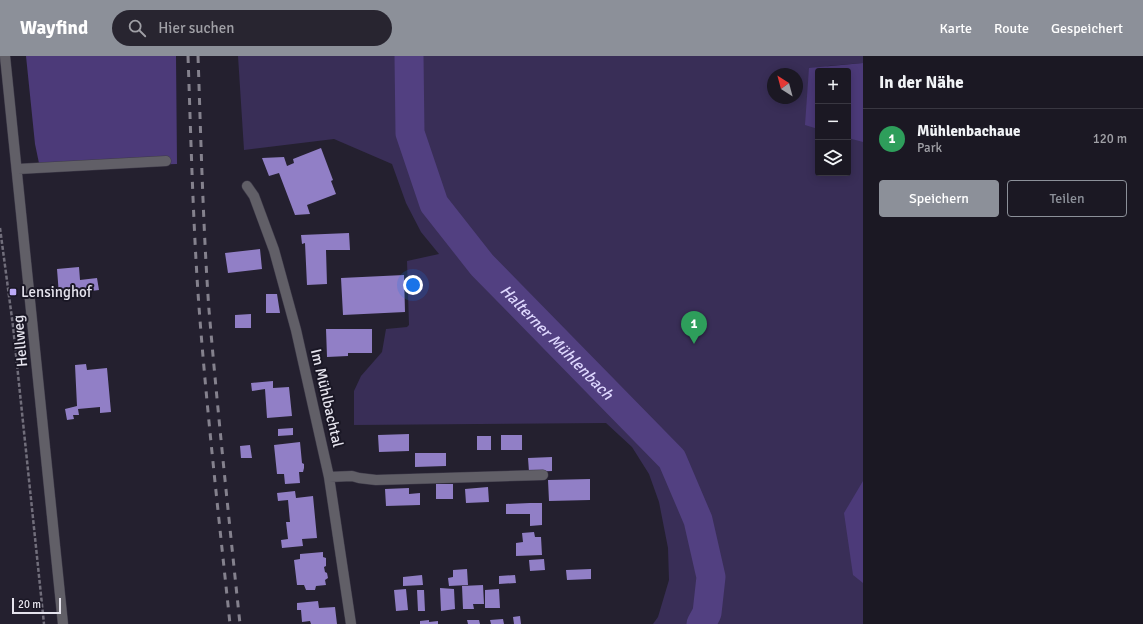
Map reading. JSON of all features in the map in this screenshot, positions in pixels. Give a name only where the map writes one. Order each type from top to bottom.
[{"type":"street","name":"Hellweg","points":[[6,56],[63,624]]},
{"type":"street","points":[[18,170],[166,161]]},
{"type":"street","name":"Im Mühlbachtal","points":[[248,186],[254,196],[274,250],[296,330],[329,477],[351,624]]},
{"type":"street","points":[[329,477],[352,476],[376,480],[543,475]]},
{"type":"path","points":[[0,228],[13,326],[44,624]]},
{"type":"shaded area","points":[[26,56],[176,56],[177,164],[40,168],[35,144]]},
{"type":"shaded area","points":[[238,56],[863,56],[863,63],[815,68],[815,176],[851,176],[851,112],[863,114],[863,624],[653,624],[658,617],[669,580],[668,548],[659,502],[649,474],[632,447],[606,423],[354,425],[354,391],[361,376],[382,352],[386,329],[407,327],[409,325],[407,261],[439,254],[421,232],[406,203],[392,164],[334,139],[244,150]]},
{"type":"shaded area","points":[[863,63],[863,142],[851,139],[851,68],[815,68],[815,128],[805,125],[809,68]]},
{"type":"shaded area","points":[[863,481],[863,583],[853,575],[844,513]]},
{"type":"building","points":[[321,148],[333,180],[331,181],[336,194],[307,205],[310,214],[295,215],[279,173],[269,176],[262,158],[284,157],[287,166],[294,163],[293,159]]},
{"type":"building","points":[[349,233],[350,250],[326,250],[327,284],[307,285],[305,243],[302,244],[301,235]]},
{"type":"building","points":[[260,249],[262,269],[228,273],[225,253]]},
{"type":"building","points":[[79,267],[80,280],[97,278],[99,290],[59,295],[57,269]]},
{"type":"building","points":[[404,275],[405,312],[343,315],[341,278]]},
{"type":"building","points":[[266,294],[277,294],[280,313],[266,313]]},
{"type":"building","points":[[251,314],[251,328],[235,328],[235,315]]},
{"type":"building","points":[[326,329],[372,329],[372,353],[348,353],[348,356],[327,357]]},
{"type":"building","points":[[86,364],[87,370],[107,368],[111,412],[100,413],[100,407],[78,409],[79,415],[73,415],[74,419],[67,420],[65,409],[77,406],[75,365]]},
{"type":"building","points":[[273,381],[273,388],[289,387],[292,416],[267,418],[265,389],[252,391],[251,383]]},
{"type":"building","points":[[293,428],[293,435],[278,436],[278,429]]},
{"type":"building","points":[[409,434],[409,451],[379,452],[378,435]]},
{"type":"building","points":[[501,435],[522,435],[522,450],[501,450]]},
{"type":"building","points":[[477,436],[491,436],[491,450],[477,450]]},
{"type":"building","points":[[300,442],[302,463],[304,464],[304,468],[303,472],[299,472],[300,483],[285,484],[284,474],[277,474],[274,445]]},
{"type":"building","points":[[250,445],[252,458],[241,458],[240,446]]},
{"type":"building","points":[[415,453],[446,453],[446,466],[415,467]]},
{"type":"building","points":[[552,457],[552,471],[529,472],[528,458]]},
{"type":"building","points":[[590,479],[590,500],[549,501],[548,480]]},
{"type":"building","points":[[436,484],[453,484],[453,499],[436,499]]},
{"type":"building","points":[[488,487],[489,502],[466,503],[465,489]]},
{"type":"building","points":[[409,488],[409,494],[420,493],[420,505],[386,506],[385,489]]},
{"type":"building","points":[[295,491],[296,498],[313,496],[317,538],[302,539],[303,546],[282,548],[281,540],[288,539],[286,522],[290,522],[288,500],[278,501],[277,493]]},
{"type":"building","points":[[542,503],[542,525],[530,526],[530,514],[506,514],[506,504]]},
{"type":"building","points":[[534,532],[535,537],[541,537],[542,555],[516,556],[516,543],[523,542],[522,533]]},
{"type":"building","points":[[323,552],[323,557],[326,558],[326,566],[324,567],[328,578],[325,580],[326,585],[316,586],[315,590],[306,590],[304,585],[297,585],[294,560],[300,559],[300,554]]},
{"type":"building","points":[[544,559],[545,570],[530,571],[529,560]]},
{"type":"building","points":[[467,569],[468,585],[449,586],[448,578],[453,577],[453,570]]},
{"type":"building","points":[[591,569],[591,579],[567,580],[566,570]]},
{"type":"building","points":[[422,575],[423,585],[403,586],[403,577]]},
{"type":"building","points":[[515,575],[516,583],[499,584],[499,576]]},
{"type":"building","points":[[483,585],[484,604],[473,604],[474,609],[463,609],[462,586]]},
{"type":"building","points":[[440,588],[454,589],[455,609],[441,611]]},
{"type":"building","points":[[406,589],[408,610],[396,611],[394,590]]},
{"type":"building","points":[[499,589],[500,608],[485,608],[485,590]]},
{"type":"building","points":[[417,590],[424,590],[425,611],[418,611]]},
{"type":"building","points":[[318,601],[319,608],[335,607],[337,624],[311,624],[310,621],[302,622],[301,610],[297,610],[297,603]]},
{"type":"building","points":[[520,616],[521,624],[514,624],[513,617]]},
{"type":"building","points":[[503,619],[504,624],[491,624],[490,620]]},
{"type":"building","points":[[429,620],[429,622],[438,621],[438,624],[420,624],[420,621]]},
{"type":"building","points":[[467,620],[479,620],[480,624],[468,624]]},
{"type":"waterway","name":"Halterner Mühlenbach","points":[[409,56],[410,133],[434,204],[482,265],[672,459],[698,520],[711,577],[707,613],[701,624]]},
{"type":"railway","points":[[188,56],[199,307],[209,426],[230,624]]},
{"type":"railway","points":[[198,56],[209,310],[240,624]]},
{"type":"place","name":"Lensinghof","points":[[13,292]]},
{"type":"place","name":"Mühlenbachaue","points":[[694,344]]}]
